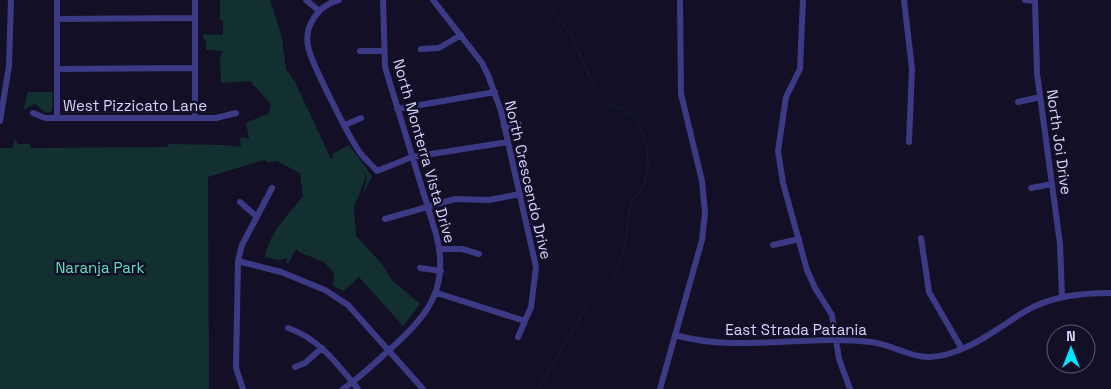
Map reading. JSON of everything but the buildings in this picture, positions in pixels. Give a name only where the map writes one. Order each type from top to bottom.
[{"type":"street","points":[[0,121],[9,66],[11,0]]},
{"type":"street","points":[[57,0],[57,118]]},
{"type":"street","points":[[195,0],[195,118]]},
{"type":"street","points":[[306,0],[319,11]]},
{"type":"street","points":[[339,0],[325,5],[319,11],[310,26],[308,47],[360,153],[377,171],[412,157],[508,142]]},
{"type":"street","name":"North Monterra Vista Drive","points":[[343,389],[421,321],[437,293],[441,271],[440,249],[428,205],[387,74],[383,51],[383,0]]},
{"type":"street","name":"North Crescendo Drive","points":[[433,0],[482,63],[495,92],[508,142],[536,267],[532,307],[518,337]]},
{"type":"street","points":[[660,389],[700,245],[706,213],[702,182],[681,94],[680,0]]},
{"type":"street","points":[[803,0],[800,69],[786,97],[778,151],[783,183],[811,281],[832,315],[841,366],[850,389]]},
{"type":"street","points":[[904,0],[912,68],[909,142]]},
{"type":"street","name":"North Joi Drive","points":[[1025,0],[1035,1],[1040,97],[1060,244],[1062,296]]},
{"type":"street","points":[[57,19],[195,18]]},
{"type":"street","points":[[420,49],[439,48],[461,35]]},
{"type":"street","points":[[360,51],[383,51]]},
{"type":"street","points":[[57,69],[195,68]]},
{"type":"street","points":[[397,110],[495,92]]},
{"type":"street","points":[[1018,102],[1040,97]]},
{"type":"street","name":"West Pizzicato Lane","points":[[33,113],[45,118],[224,118],[236,113]]},
{"type":"street","points":[[346,124],[361,118]]},
{"type":"street","points":[[504,127],[520,124]]},
{"type":"street","points":[[1031,188],[1052,184]]},
{"type":"street","points":[[243,389],[236,368],[238,261],[242,245],[272,188]]},
{"type":"street","points":[[384,219],[454,199],[488,200],[520,194]]},
{"type":"street","points":[[240,202],[256,216]]},
{"type":"street","points":[[921,238],[929,292],[962,349]]},
{"type":"street","points":[[773,245],[799,239]]},
{"type":"street","points":[[440,249],[462,249],[479,254]]},
{"type":"street","points":[[238,261],[280,272],[325,290],[348,305],[423,389]]},
{"type":"street","points":[[420,268],[441,271]]},
{"type":"street","points":[[437,293],[525,321]]},
{"type":"street","name":"East Strada Patania","points":[[675,335],[710,342],[873,342],[911,356],[944,355],[962,349],[988,336],[1025,311],[1062,296],[1111,293]]},
{"type":"street","points":[[288,328],[305,334],[322,348],[358,389]]},
{"type":"street","points":[[295,367],[305,363],[322,348]]},
{"type":"green space","name":"Naranja Park","points":[[220,0],[270,0],[282,38],[286,69],[295,82],[331,159],[333,158],[332,154],[349,145],[372,176],[363,194],[367,177],[360,167],[366,177],[354,207],[356,236],[381,263],[392,280],[420,304],[403,326],[359,277],[344,291],[333,286],[334,273],[324,262],[296,249],[288,264],[286,263],[287,258],[278,260],[265,257],[275,232],[303,196],[300,173],[277,161],[267,162],[264,160],[208,177],[209,389],[0,389],[0,148],[12,148],[15,139],[18,144],[30,144],[31,148],[167,147],[168,144],[241,147],[240,137],[249,139],[246,123],[269,113],[271,104],[250,81],[221,83],[220,57],[223,51],[206,50],[206,42],[203,36],[203,34],[223,35],[223,20],[220,20]]},
{"type":"green space","points":[[28,92],[53,92],[52,111],[46,113],[35,104],[23,110]]},
{"type":"waterway","points":[[539,0],[548,7],[571,34],[594,87],[607,102],[635,116],[644,137],[648,160],[645,182],[631,201],[625,245],[615,277],[589,302],[539,389]]}]
